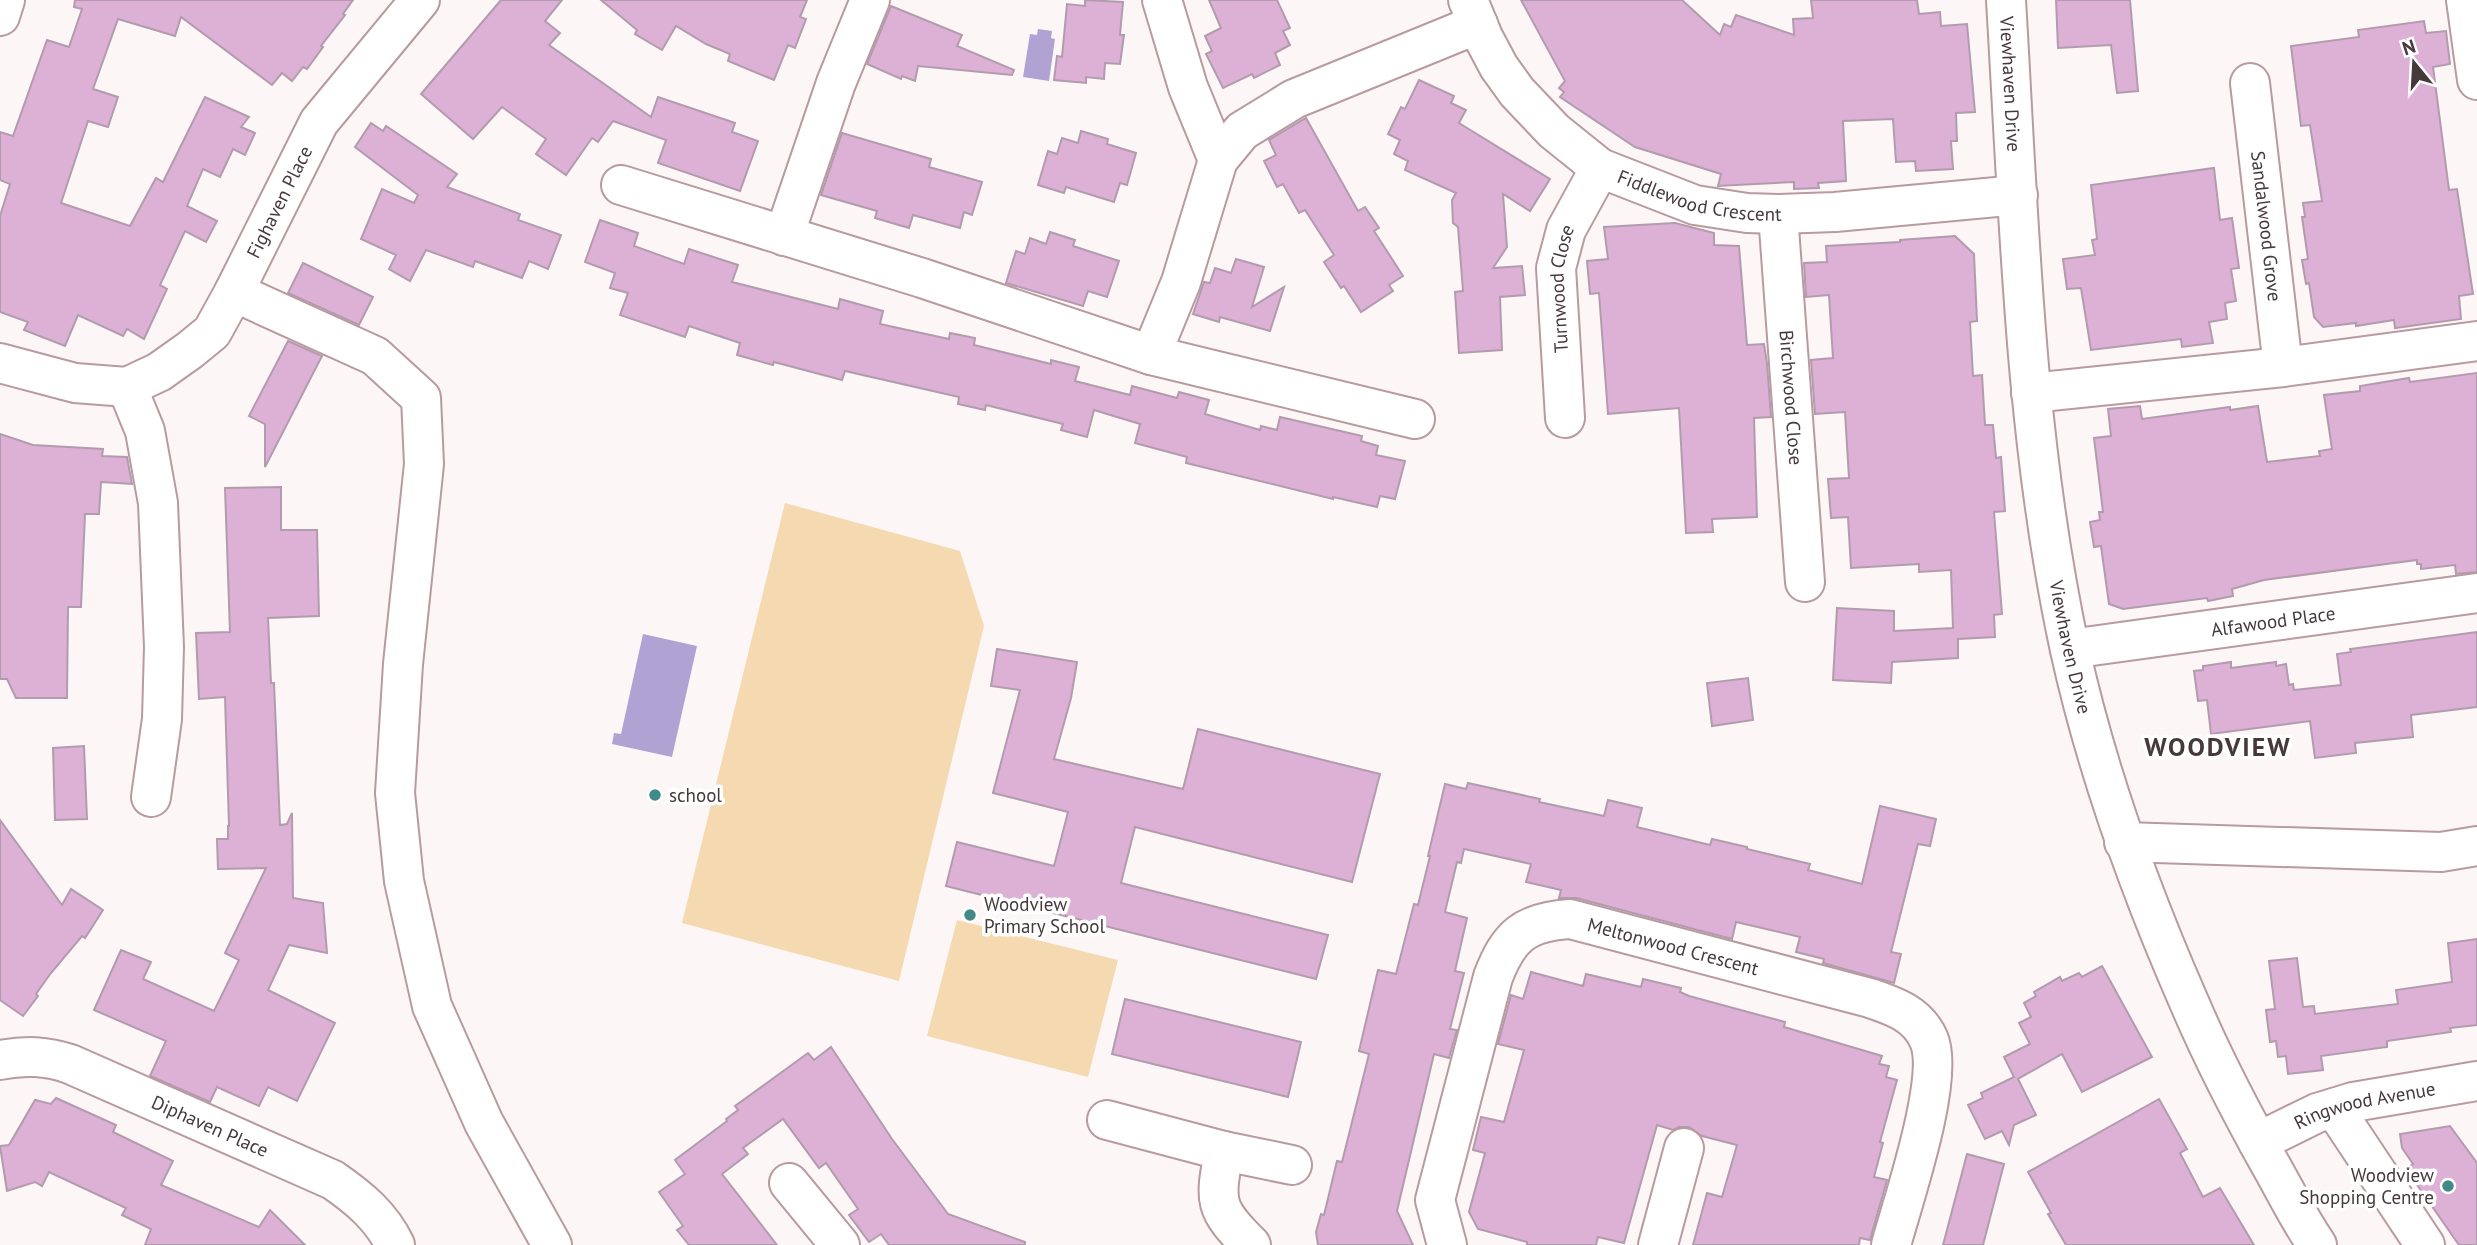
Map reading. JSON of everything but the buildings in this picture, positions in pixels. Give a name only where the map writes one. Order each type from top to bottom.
[{"type":"street","points":[[0,16],[5,0]]},
{"type":"street","name":"Fighaven Place","points":[[0,363],[75,383],[127,387],[159,372],[212,332],[319,122],[420,0]]},
{"type":"street","points":[[785,236],[836,83],[870,0]]},
{"type":"street","points":[[1162,0],[1188,87],[1218,160]]},
{"type":"street","name":"Viewhaven Drive","points":[[2006,0],[2031,393],[2043,498],[2070,649],[2104,781],[2159,935],[2211,1054],[2317,1245]]},
{"type":"street","points":[[2466,0],[2477,80]]},
{"type":"street","points":[[1152,355],[1181,282],[1218,160],[1242,131],[1294,99],[1473,12]]},
{"type":"street","name":"Fiddlewood Crescent","points":[[1473,12],[1499,67],[1517,92],[1554,131],[1600,168],[1695,205],[1747,213],[1778,214],[1835,212],[2018,195]]},
{"type":"street","name":"Sandalwood Grove","points":[[2250,83],[2283,367]]},
{"type":"street","name":"Turnwood Close","points":[[1565,418],[1556,268],[1566,230],[1600,168]]},
{"type":"street","points":[[621,185],[922,278],[1152,355],[1415,419]]},
{"type":"street","name":"Birchwood Close","points":[[1778,214],[1805,582]]},
{"type":"street","points":[[234,292],[375,356],[421,398],[424,464],[403,664],[395,793],[404,880],[432,1006],[484,1123],[552,1245]]},
{"type":"street","points":[[2031,393],[2283,367],[2477,341]]},
{"type":"street","points":[[127,387],[145,431],[158,503],[164,647],[162,719],[151,797]]},
{"type":"street","name":"Alfawood Place","points":[[2070,649],[2477,593]]},
{"type":"street","points":[[2124,842],[2441,852],[2477,846]]},
{"type":"street","name":"Meltonwood Crescent","points":[[1447,1245],[1435,1200],[1493,977],[1504,951],[1519,934],[1553,920],[1570,919],[1870,998],[1903,1009],[1919,1025],[1929,1040],[1934,1065],[1930,1097],[1891,1245]]},
{"type":"street","name":"Diphaven Place","points":[[0,1060],[46,1056],[70,1063],[333,1180],[374,1212],[388,1230],[395,1245]]},
{"type":"street","name":"Ringwood Avenue","points":[[2258,1142],[2317,1113],[2353,1102],[2477,1081]]},
{"type":"street","points":[[2334,1108],[2425,1245]]},
{"type":"street","points":[[1107,1120],[1224,1151],[1292,1165]]},
{"type":"street","points":[[1658,1245],[1684,1148]]},
{"type":"street","points":[[1224,1151],[1217,1193],[1223,1213],[1251,1245]]},
{"type":"street","points":[[789,1183],[840,1245]]},
{"type":"shaded area","points":[[1038,29],[1052,31],[1051,38],[1055,39],[1049,81],[1023,77],[1030,34],[1037,35]]},
{"type":"shaded area","points":[[785,503],[960,551],[984,626],[899,981],[682,923]]},
{"type":"shaded area","points":[[643,634],[697,646],[672,757],[612,744],[614,733],[621,734]]},
{"type":"shaded area","points":[[957,920],[1118,960],[1088,1077],[927,1036]]},
{"type":"place","name":"school","points":[[655,795]]},
{"type":"place","name":"Woodview Primary School","points":[[970,915]]},
{"type":"place","name":"Woodview Shopping Centre","points":[[2448,1186]]},
{"type":"district","name":"WOODVIEW","points":[[2218,746]]}]
